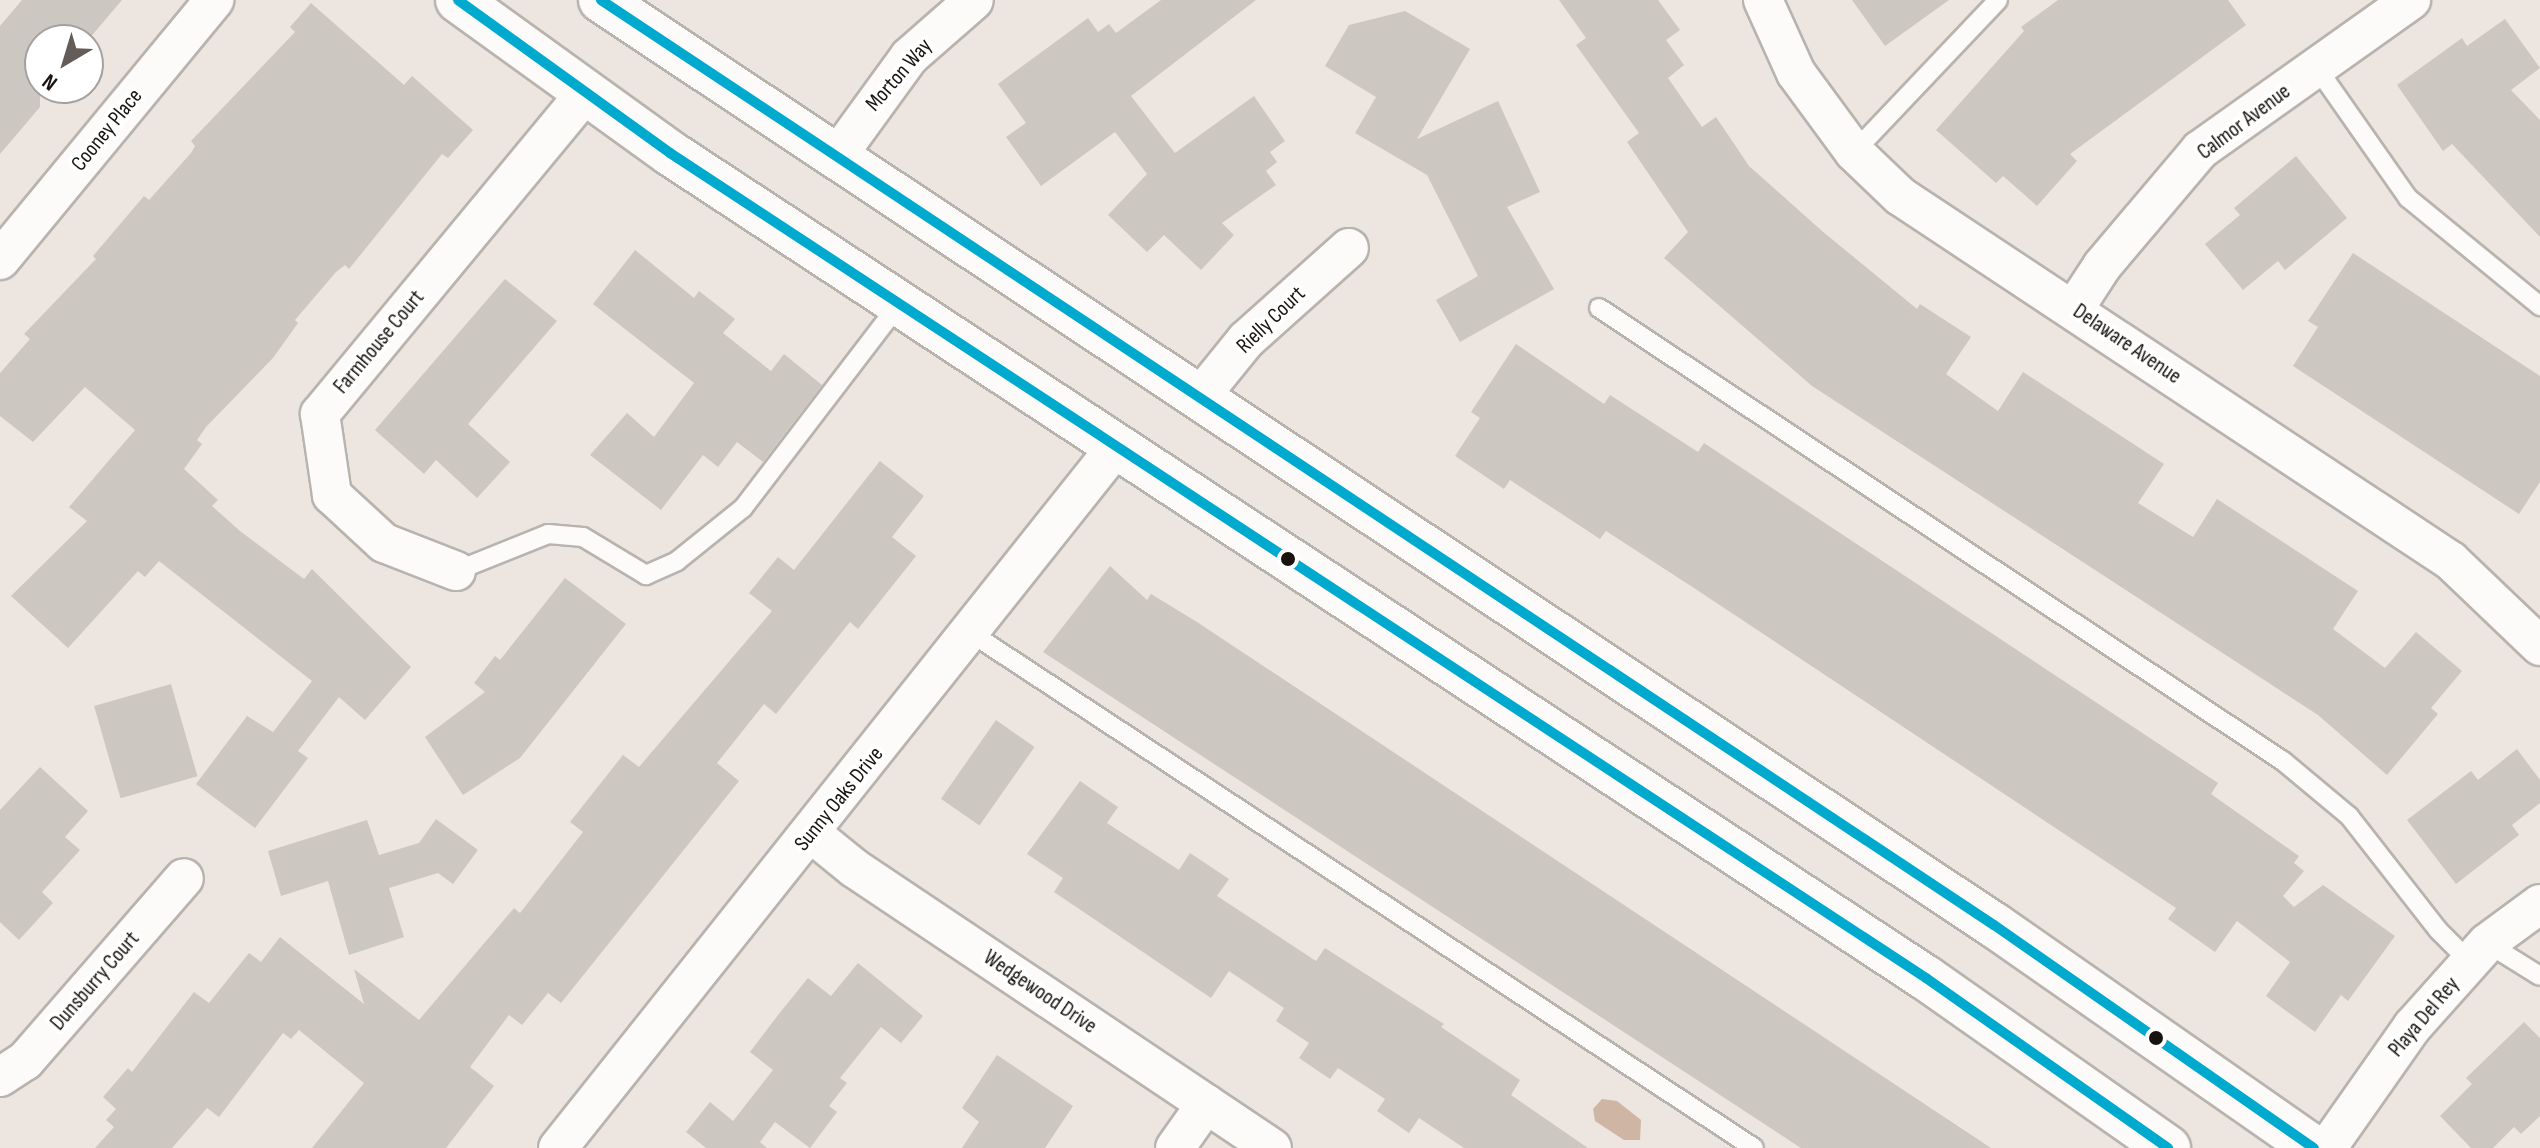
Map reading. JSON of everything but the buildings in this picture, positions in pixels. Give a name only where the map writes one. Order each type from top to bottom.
[{"type":"main road","points":[[458,0],[585,94],[899,304],[1926,978],[2168,1148]]},
{"type":"main road","points":[[601,0],[835,159],[2006,934],[2314,1148]]},
{"type":"street","name":"Cooney Place","points":[[0,260],[214,0]]},
{"type":"street","name":"Morton Way","points":[[835,159],[909,57],[974,0]]},
{"type":"street","name":"Delaware Avenue","points":[[1763,0],[1796,73],[1854,152],[1900,196],[2451,561],[2540,646]]},
{"type":"street","name":"Calmor Avenue","points":[[2074,309],[2102,266],[2200,150],[2411,0]]},
{"type":"street","name":"Farmhouse Court","points":[[456,571],[384,543],[332,495],[320,414],[585,94]]},
{"type":"street","name":"Rielly Court","points":[[1199,398],[1246,340],[1349,248]]},
{"type":"street","name":"Sunny Oaks Drive","points":[[558,1148],[1116,447]]},
{"type":"street","name":"Wedgewood Drive","points":[[811,833],[854,868],[1272,1148]]},
{"type":"street","name":"Dunsburry Court","points":[[0,1077],[25,1061],[184,878]]},
{"type":"street","name":"Playa Del Rey","points":[[2327,1148],[2412,1027],[2479,952],[2540,904]]},
{"type":"street","points":[[1175,1148],[1206,1104]]},
{"type":"lane","points":[[1854,152],[1998,0]]},
{"type":"lane","points":[[2317,68],[2408,198],[2540,306]]},
{"type":"lane","points":[[456,571],[548,534],[583,537],[646,575],[677,561],[743,508],[899,304]]},
{"type":"lane","points":[[1599,308],[2283,761],[2349,816],[2438,930],[2479,952],[2540,976]]},
{"type":"lane","points":[[971,633],[1754,1148]]},
{"type":"shaded area","points":[[1602,1099],[1617,1101],[1641,1120],[1640,1140],[1624,1140],[1595,1121],[1593,1109]]},
{"type":"transit line","points":[[458,0],[670,153],[1926,978],[2168,1148]]},
{"type":"transit line","points":[[601,0],[1994,925],[2314,1148]]}]
